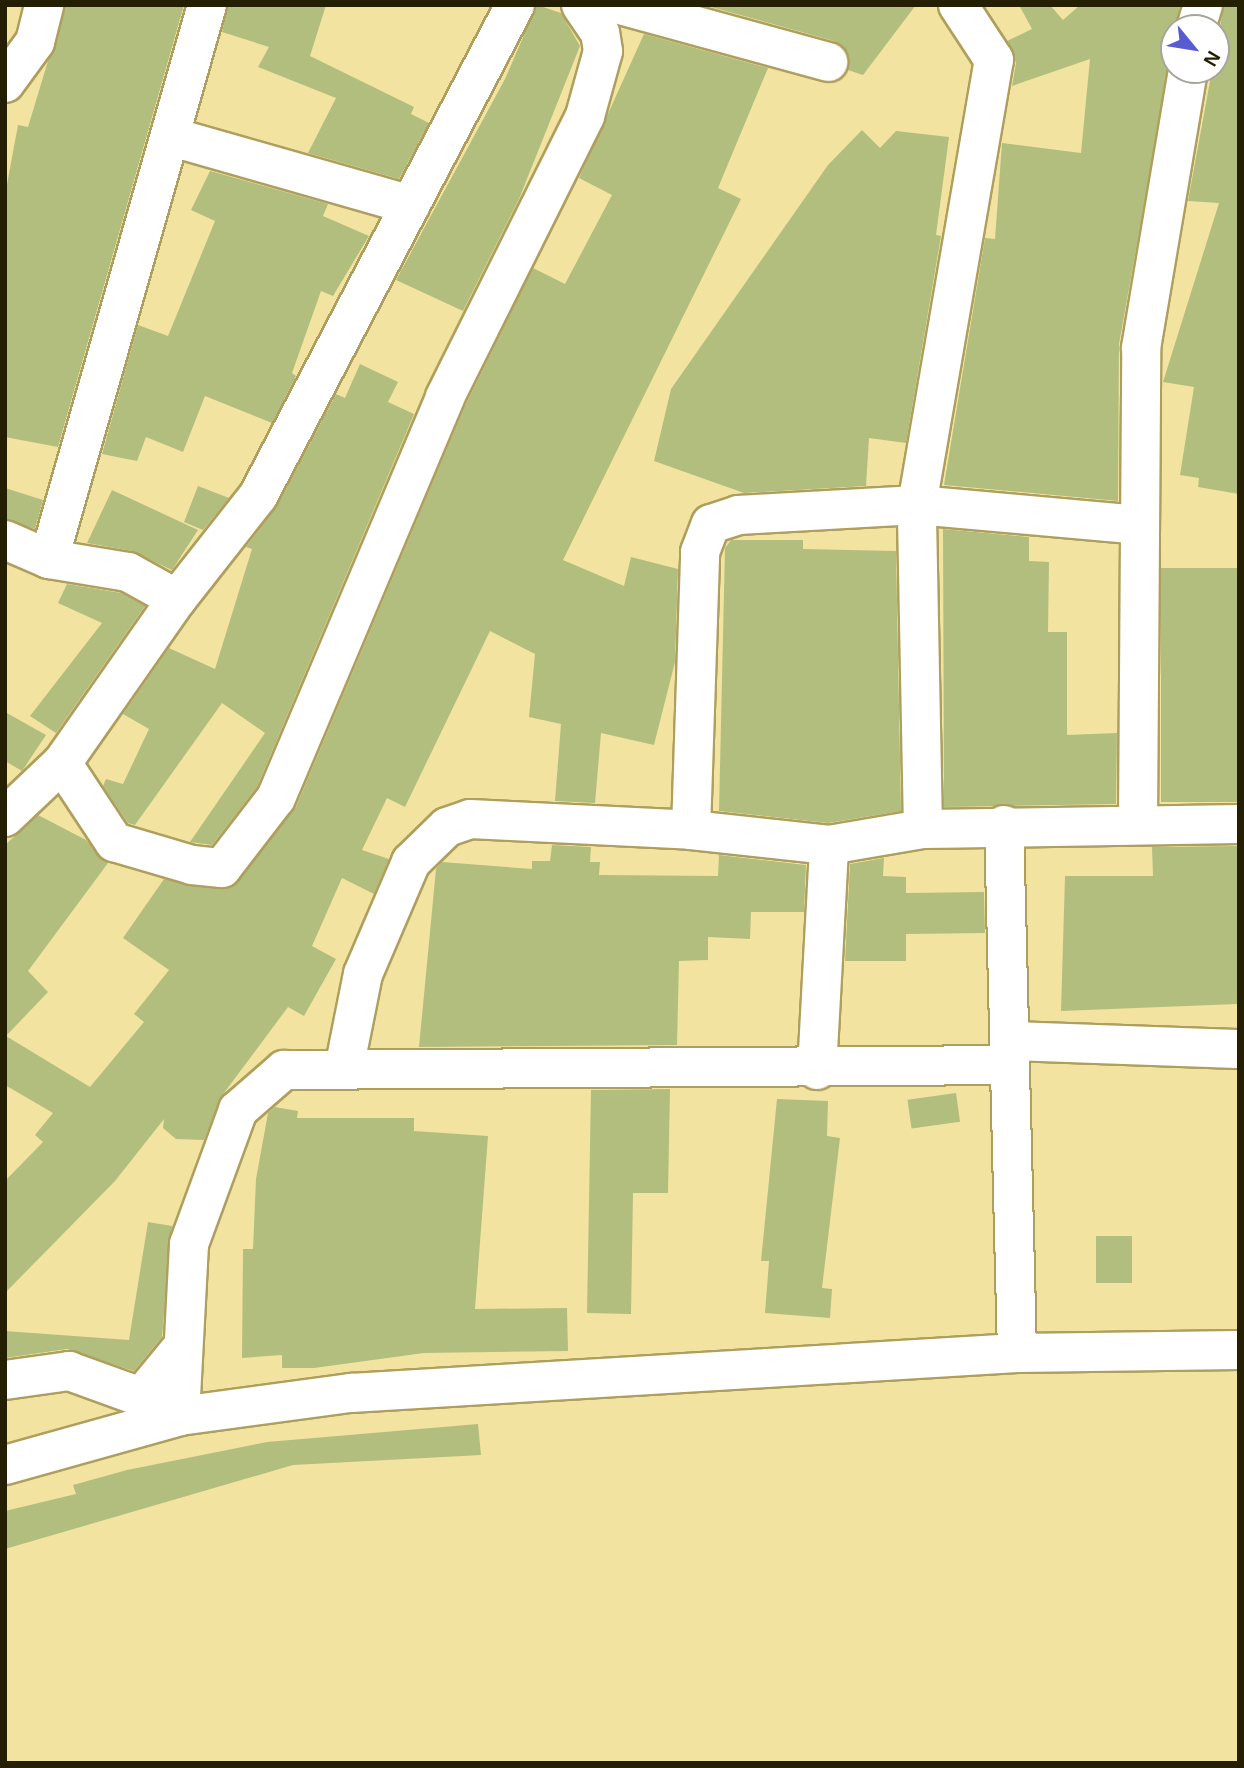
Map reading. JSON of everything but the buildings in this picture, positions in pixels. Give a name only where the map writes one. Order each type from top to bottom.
[{"type":"street","points":[[5,83],[35,42],[44,5]]},
{"type":"street","points":[[49,559],[172,137],[207,5]]},
{"type":"street","points":[[5,817],[62,763],[177,599],[258,496],[515,5]]},
{"type":"street","points":[[62,763],[114,842],[192,865],[222,867],[276,798],[445,397],[585,116],[603,51],[600,33],[581,5]]},
{"type":"street","points":[[620,5],[828,62]]},
{"type":"street","points":[[923,829],[917,505],[994,60],[958,5]]},
{"type":"street","points":[[1138,822],[1141,348],[1186,84]]},
{"type":"street","points":[[172,137],[411,205]]},
{"type":"street","points":[[691,830],[700,552],[711,524],[738,515],[917,505],[1139,525]]},
{"type":"street","points":[[5,540],[49,559],[128,572],[177,599]]},
{"type":"street","points":[[344,1069],[368,962],[411,862],[447,827],[470,819],[691,830],[829,845],[923,829],[1138,822],[1239,824]]},
{"type":"street","points":[[1004,825],[1017,1353]]},
{"type":"street","points":[[817,1070],[829,845]]},
{"type":"street","points":[[180,1416],[189,1244],[239,1110],[284,1070],[817,1070],[1010,1053],[1239,1049]]},
{"type":"street","points":[[5,1380],[69,1371],[141,1397],[183,1346]]},
{"type":"street","points":[[5,1465],[180,1416],[351,1393],[1017,1353],[1239,1350]]}]
